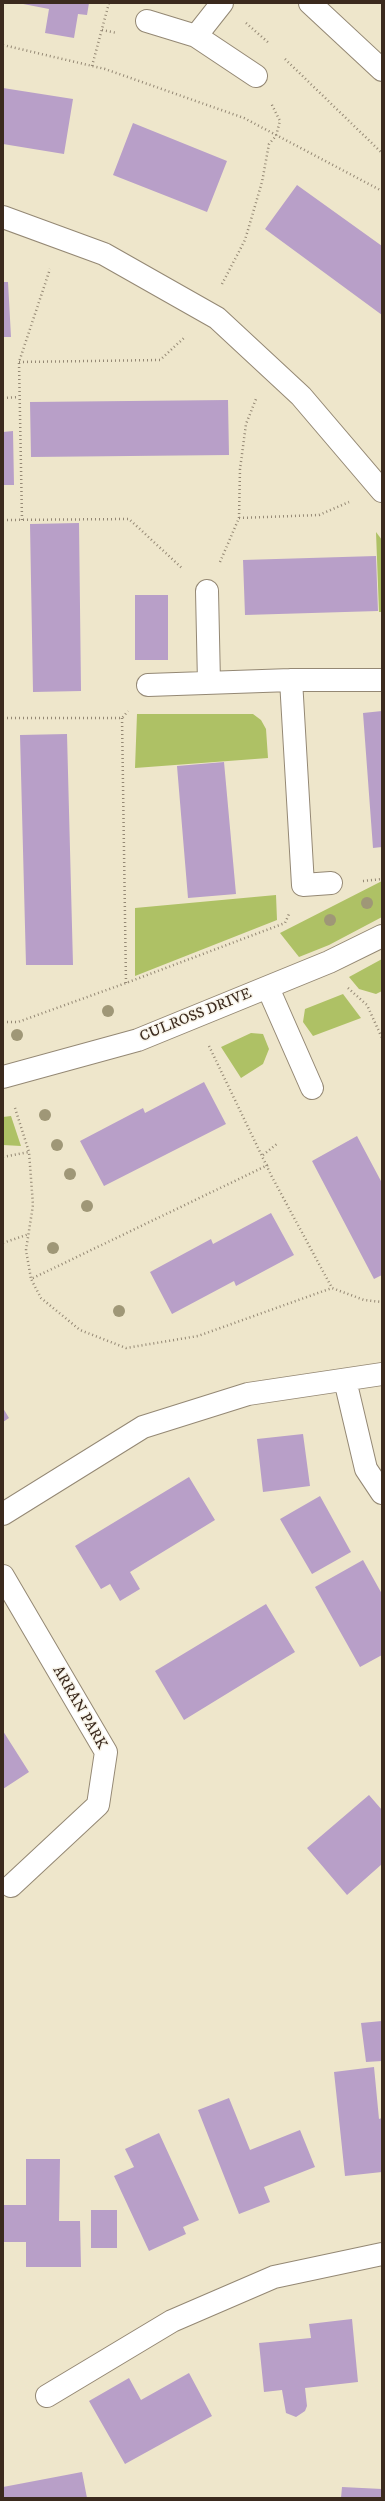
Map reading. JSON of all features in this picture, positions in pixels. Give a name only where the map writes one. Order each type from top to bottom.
[{"type":"street","points":[[310,3],[382,70]]},
{"type":"street","points":[[196,36],[221,4]]},
{"type":"street","points":[[147,21],[196,36],[256,76]]},
{"type":"street","points":[[3,217],[104,254],[206,311],[301,396],[381,490]]},
{"type":"street","points":[[207,592],[209,683]]},
{"type":"street","points":[[291,680],[303,885],[331,883]]},
{"type":"street","points":[[148,685],[291,680],[382,680]]},
{"type":"street","name":"CULROSS DRIVE","points":[[3,1077],[138,1040],[329,962],[382,936]]},
{"type":"street","points":[[268,988],[312,1088]]},
{"type":"street","points":[[3,1514],[143,1427],[248,1394],[382,1374]]},
{"type":"street","points":[[345,1380],[366,1469],[382,1493]]},
{"type":"street","name":"ARRAN PARK","points":[[3,1576],[106,1752],[98,1805],[11,1886]]},
{"type":"street","points":[[47,2396],[172,2321],[274,2278],[382,2254]]},
{"type":"path","points":[[92,66],[110,3]]},
{"type":"path","points":[[221,4],[255,30],[272,46]]},
{"type":"path","points":[[3,45],[92,66],[244,118],[382,191]]},
{"type":"path","points":[[283,57],[382,153]]},
{"type":"path","points":[[19,362],[160,360],[206,311],[226,279],[245,240],[262,182],[268,144],[276,136],[280,121],[256,76]]},
{"type":"path","points":[[22,520],[19,362],[61,237]]},
{"type":"path","points":[[3,520],[129,519],[207,592],[239,518],[240,469],[246,424],[269,366]]},
{"type":"path","points":[[3,398],[20,398]]},
{"type":"path","points":[[239,518],[319,515],[381,490]]},
{"type":"path","points":[[126,983],[122,718],[148,685]]},
{"type":"path","points":[[3,718],[122,718]]},
{"type":"path","points":[[3,1022],[18,1022],[285,923],[303,885]]},
{"type":"path","points":[[344,984],[367,1006],[382,1038]]},
{"type":"path","points":[[207,1040],[268,1165],[332,1288]]},
{"type":"path","points":[[13,1102],[29,1152],[33,1205],[26,1250],[31,1279],[41,1298],[80,1330],[126,1348],[198,1336],[332,1288],[364,1300],[382,1302]]},
{"type":"path","points":[[263,1155],[278,1143]]},
{"type":"path","points":[[3,1157],[29,1152]]},
{"type":"path","points":[[31,1279],[268,1165]]},
{"type":"path","points":[[3,1243],[28,1234]]},
{"type":"green space","points":[[376,532],[382,540],[382,612],[379,612]]},
{"type":"green space","points":[[137,714],[253,714],[261,720],[266,729],[268,758],[135,768]]},
{"type":"green space","points":[[382,881],[382,917],[329,945],[299,957],[280,933]]},
{"type":"green space","points":[[276,895],[277,920],[135,976],[135,908]]},
{"type":"green space","points":[[382,959],[382,991],[376,994],[359,989],[349,977]]},
{"type":"green space","points":[[343,994],[361,1018],[313,1036],[303,1022],[305,1009]]},
{"type":"green space","points":[[251,1033],[263,1034],[269,1049],[263,1064],[241,1078],[221,1047]]},
{"type":"green space","points":[[11,1116],[21,1146],[3,1145],[3,1117]]},
{"type":"building","points":[[18,3],[89,3],[87,15],[78,14],[74,38],[45,33],[49,9]]},
{"type":"building","points":[[3,88],[73,99],[64,154],[3,144]]},
{"type":"building","points":[[133,123],[227,161],[207,212],[113,175]]},
{"type":"building","points":[[297,185],[382,246],[382,315],[265,229]]},
{"type":"building","points":[[3,282],[8,282],[11,337],[3,337]]},
{"type":"building","points":[[228,400],[229,455],[31,457],[30,402]]},
{"type":"building","points":[[13,431],[14,485],[3,485],[3,432]]},
{"type":"building","points":[[79,523],[81,691],[33,692],[30,524]]},
{"type":"building","points":[[376,556],[378,611],[245,615],[243,560]]},
{"type":"building","points":[[135,595],[168,595],[168,660],[135,660]]},
{"type":"building","points":[[382,711],[382,847],[373,848],[363,713]]},
{"type":"building","points":[[67,734],[73,965],[26,965],[20,735]]},
{"type":"building","points":[[224,762],[236,894],[188,898],[177,766]]},
{"type":"building","points":[[204,1082],[226,1124],[104,1186],[80,1141],[143,1108],[145,1113]]},
{"type":"building","points":[[357,1136],[382,1183],[382,1275],[374,1279],[312,1161]]},
{"type":"building","points":[[271,1213],[294,1255],[236,1286],[234,1281],[172,1314],[150,1272],[211,1239],[213,1244]]},
{"type":"building","points":[[3,1408],[9,1418],[3,1422]]},
{"type":"building","points":[[303,1434],[310,1486],[263,1492],[257,1439]]},
{"type":"building","points":[[189,1477],[215,1520],[130,1572],[140,1589],[120,1601],[110,1584],[101,1589],[75,1546]]},
{"type":"building","points":[[320,1496],[351,1552],[312,1574],[280,1519]]},
{"type":"building","points":[[363,1560],[382,1594],[382,1655],[360,1667],[315,1587]]},
{"type":"building","points":[[266,1604],[295,1652],[184,1720],[155,1671]]},
{"type":"building","points":[[3,1731],[29,1772],[3,1789]]},
{"type":"building","points":[[369,1795],[382,1810],[382,1864],[347,1895],[307,1848]]},
{"type":"building","points":[[382,2021],[382,2061],[366,2062],[361,2023]]},
{"type":"building","points":[[374,2067],[379,2119],[382,2118],[382,2172],[345,2176],[334,2072]]},
{"type":"building","points":[[229,2098],[250,2150],[300,2130],[315,2167],[264,2187],[270,2202],[239,2214],[198,2110]]},
{"type":"building","points":[[159,2133],[199,2220],[183,2227],[186,2234],[149,2251],[114,2176],[134,2167],[125,2149]]},
{"type":"building","points":[[26,2159],[60,2159],[59,2221],[80,2221],[81,2267],[26,2267],[26,2242],[3,2242],[3,2205],[26,2205]]},
{"type":"building","points":[[91,2210],[117,2210],[117,2248],[91,2248]]},
{"type":"building","points":[[352,2319],[358,2382],[305,2388],[307,2406],[305,2411],[296,2417],[286,2413],[282,2390],[264,2392],[259,2343],[311,2338],[309,2324]]},
{"type":"building","points":[[189,2373],[212,2416],[125,2464],[89,2401],[129,2378],[141,2400]]},
{"type":"building","points":[[82,2472],[87,2498],[3,2498],[3,2487]]},
{"type":"building","points":[[342,2487],[382,2489],[382,2498],[341,2498]]}]
